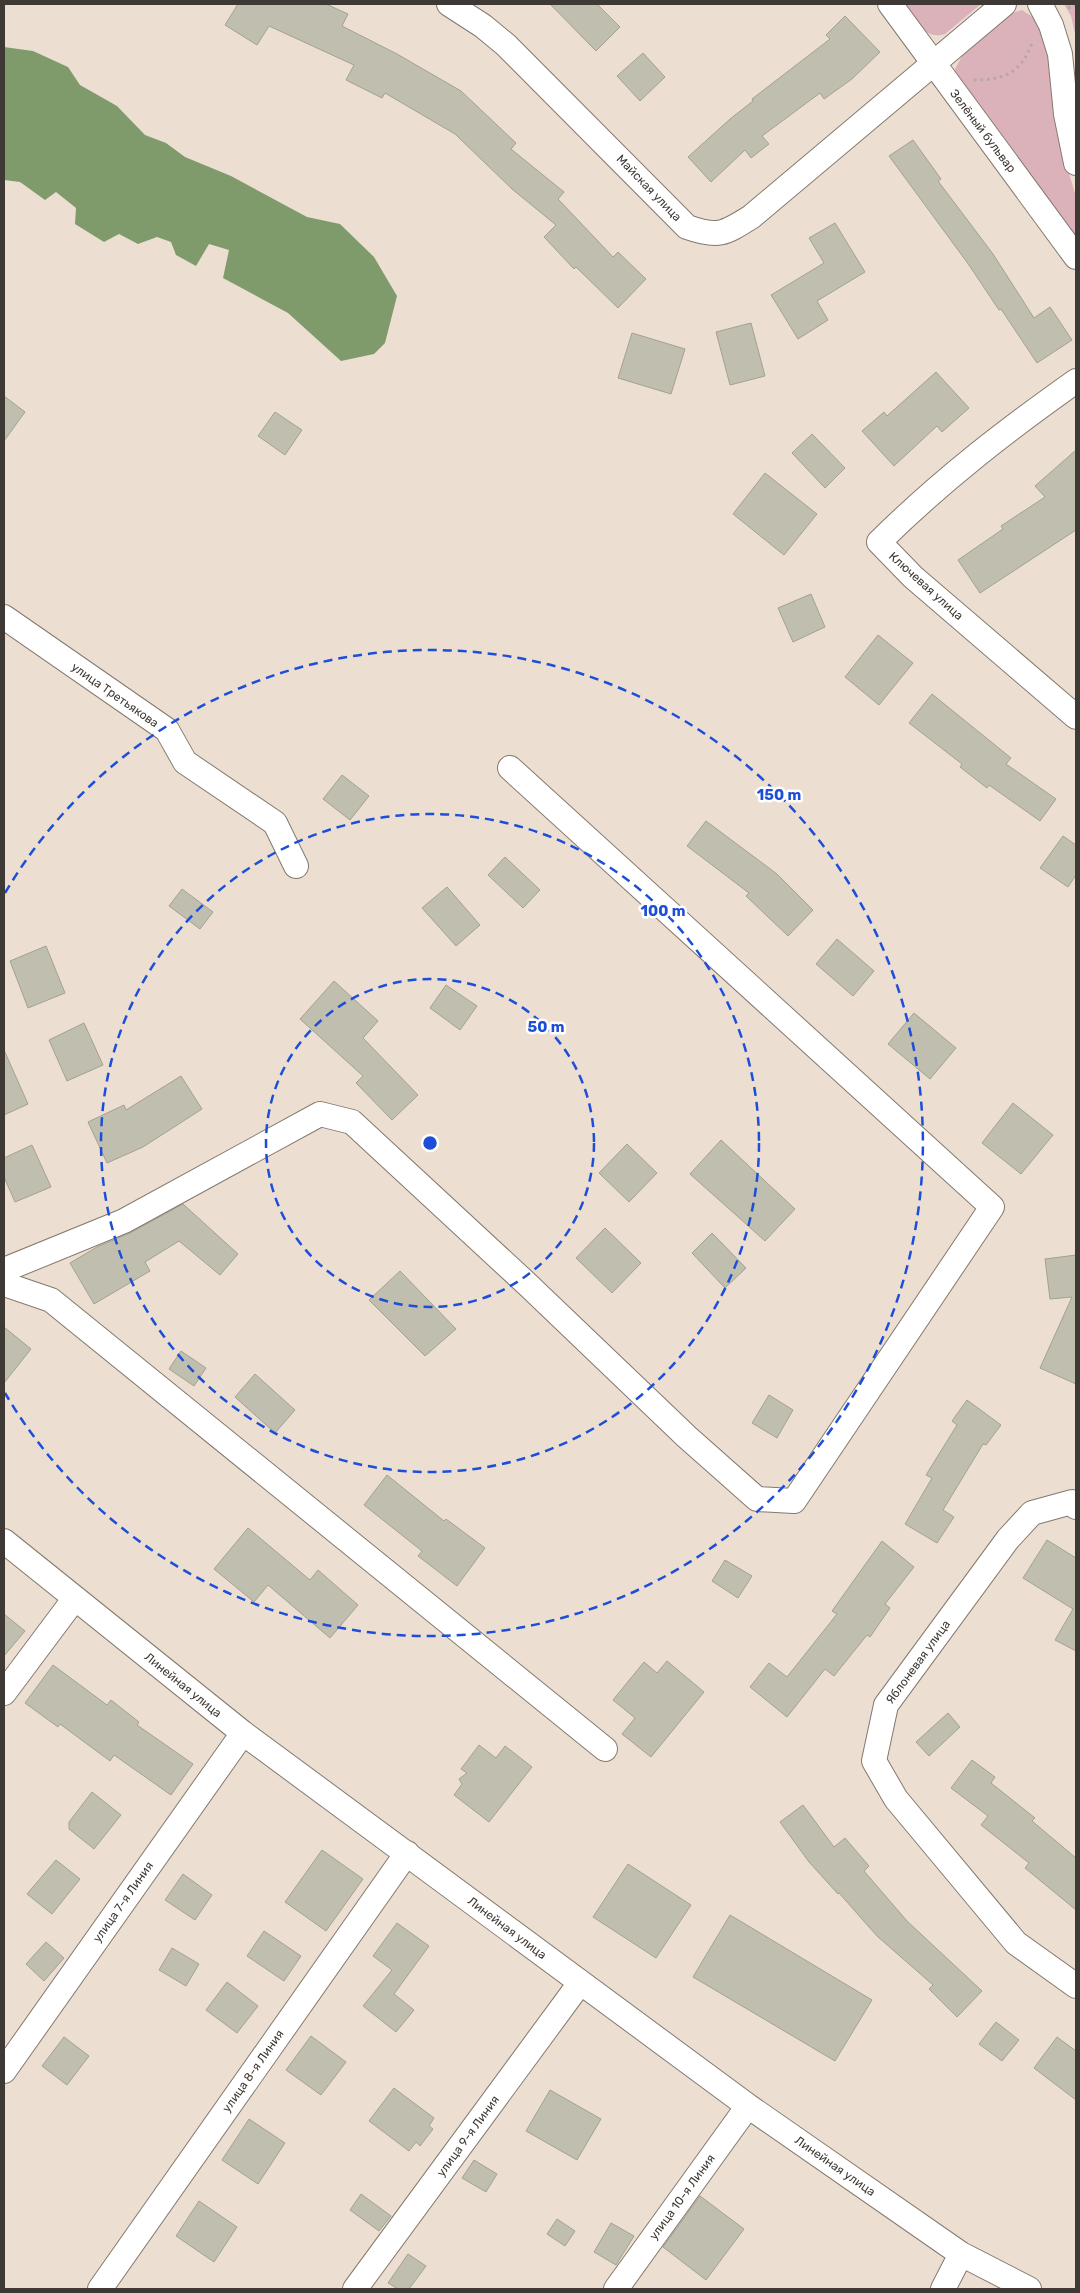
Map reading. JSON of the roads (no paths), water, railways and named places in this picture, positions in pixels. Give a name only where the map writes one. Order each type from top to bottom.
[{"type":"street","name":"Майская улица","points":[[449,4],[483,26],[506,45],[687,227],[707,234],[728,231],[751,217],[1004,4]]},
{"type":"street","name":"Зелёный бульвар","points":[[890,4],[937,59],[1076,257]]},
{"type":"street","points":[[1040,4],[1051,25],[1060,54],[1066,114],[1076,163]]},
{"type":"street","name":"Ключевая улица","points":[[1076,382],[977,453],[926,496],[879,542],[913,577],[1076,717]]},
{"type":"street","name":"улица Третьякова","points":[[4,617],[167,730],[185,762],[275,823],[296,866]]},
{"type":"street","points":[[4,1270],[124,1221],[320,1114],[352,1122],[527,1284],[687,1437],[757,1499],[794,1501],[992,1207],[510,768]]},
{"type":"street","points":[[4,1284],[51,1300],[606,1749]]},
{"type":"street","name":"Яблоневая улица","points":[[1076,1507],[1072,1502],[1032,1513],[1008,1539],[886,1705],[874,1761],[896,1799],[1016,1943],[1076,1986]]},
{"type":"street","name":"Линейная улица","points":[[4,1541],[243,1733],[748,2106],[962,2254],[1029,2289]]},
{"type":"street","points":[[4,1692],[75,1598]]},
{"type":"street","name":"улица 7-я Линия","points":[[4,2071],[243,1733]]},
{"type":"street","name":"улица 8-я Линия","points":[[100,2289],[407,1853]]},
{"type":"street","name":"улица 9-я Линия","points":[[356,2289],[580,1983]]},
{"type":"street","name":"улица 10-я Линия","points":[[616,2289],[748,2106]]},
{"type":"street","points":[[943,2289],[962,2254]]}]
